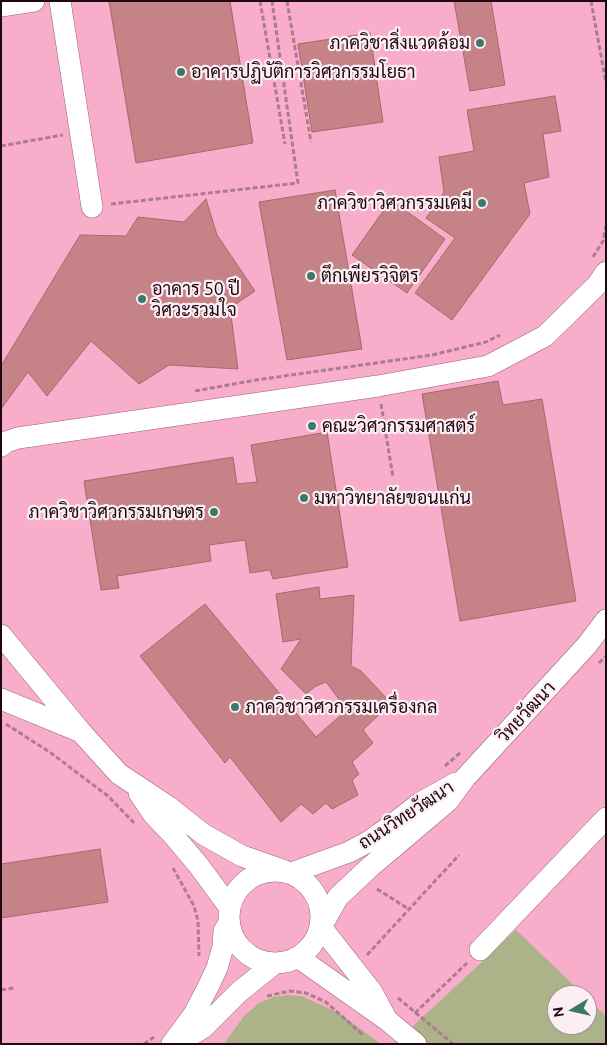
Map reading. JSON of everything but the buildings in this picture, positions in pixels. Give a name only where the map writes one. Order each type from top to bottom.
[{"type":"street","points":[[1,6],[34,1]]},
{"type":"street","points":[[60,1],[92,207]]},
{"type":"street","points":[[1,446],[18,438],[378,386],[488,366],[545,336],[597,285],[598,267]]},
{"type":"street","name":"วิทยวัฒนา","points":[[465,778],[587,645],[606,620]]},
{"type":"street","points":[[1,635],[81,732],[119,774],[169,807],[203,834],[226,848],[242,856],[288,872],[303,880],[316,895],[322,914],[321,927],[372,992],[387,1020]]},
{"type":"street","points":[[1,699],[81,732]]},
{"type":"street","points":[[133,784],[153,814],[192,858],[229,916],[233,936],[240,948],[249,956],[261,962],[274,964],[299,958],[313,944],[338,897],[370,867],[448,801],[465,778]]},
{"type":"street","name":"ถนนวิทยวัฒนา","points":[[288,872],[349,852],[368,842],[420,802],[465,778]]},
{"type":"street","points":[[480,950],[606,818]]},
{"type":"street","points":[[165,1038],[194,1014],[210,985],[223,947],[224,931],[233,896],[240,886],[249,878],[261,873],[272,870],[288,872]]},
{"type":"street","points":[[299,958],[331,993],[387,1020],[411,1039]]},
{"type":"street","points":[[177,1044],[204,1028],[240,992],[274,964]]},
{"type":"path","points":[[260,1],[285,144]]},
{"type":"path","points":[[92,207],[298,183],[272,1]]},
{"type":"path","points":[[287,1],[311,142]]},
{"type":"path","points":[[591,1],[606,83]]},
{"type":"path","points":[[1,146],[81,132]]},
{"type":"path","points":[[598,267],[606,226]]},
{"type":"path","points":[[188,392],[256,380],[432,355],[486,342],[506,333]]},
{"type":"path","points":[[378,386],[393,477]]},
{"type":"path","points":[[2,721],[51,753],[108,796],[141,830]]},
{"type":"path","points":[[444,767],[464,748]]},
{"type":"path","points":[[353,968],[410,910],[459,855]]},
{"type":"path","points":[[171,864],[194,906],[198,921],[199,959]]},
{"type":"path","points":[[377,889],[410,910]]},
{"type":"path","points":[[415,1013],[480,950]]},
{"type":"path","points":[[1,990],[14,988]]},
{"type":"path","points":[[263,998],[290,991],[331,993],[364,1036]]},
{"type":"path","points":[[393,993],[453,1044]]},
{"type":"path","points":[[144,1044],[165,1038]]},
{"type":"shaded area","name":"มหาวิทยาลัยขอนแก่น","points":[[1,1],[606,1],[606,1044],[1,1044]]},
{"type":"green space","points":[[516,930],[574,985],[547,985],[547,1035],[597,1035],[597,1007],[606,1016],[606,1044],[394,1044]]},
{"type":"green space","points":[[301,996],[326,1007],[343,1016],[381,1044],[224,1044],[244,1016],[259,1003],[273,997]]},
{"type":"place","name":"ภาควิชาสิ่งแวดล้อม","points":[[480,43]]},
{"type":"place","name":"อาคารปฏิบัติการวิศวกรรมโยธา","points":[[181,72]]},
{"type":"place","name":"ภาควิชาวิศวกรรมเคมี","points":[[482,203]]},
{"type":"place","name":"ตึกเพียรวิจิตร","points":[[311,276]]},
{"type":"place","name":"อาคาร 50 ปี วิศวะรวมใจ","points":[[142,299]]},
{"type":"place","name":"คณะวิศวกรรมศาสตร์","points":[[312,426]]},
{"type":"place","name":"มหาวิทยาลัยขอนแก่น","points":[[304,498]]},
{"type":"place","name":"ภาควิชาวิศวกรรมเกษตร","points":[[214,512]]},
{"type":"place","name":"ภาควิชาวิศวกรรมเครื่องกล","points":[[235,707]]}]
